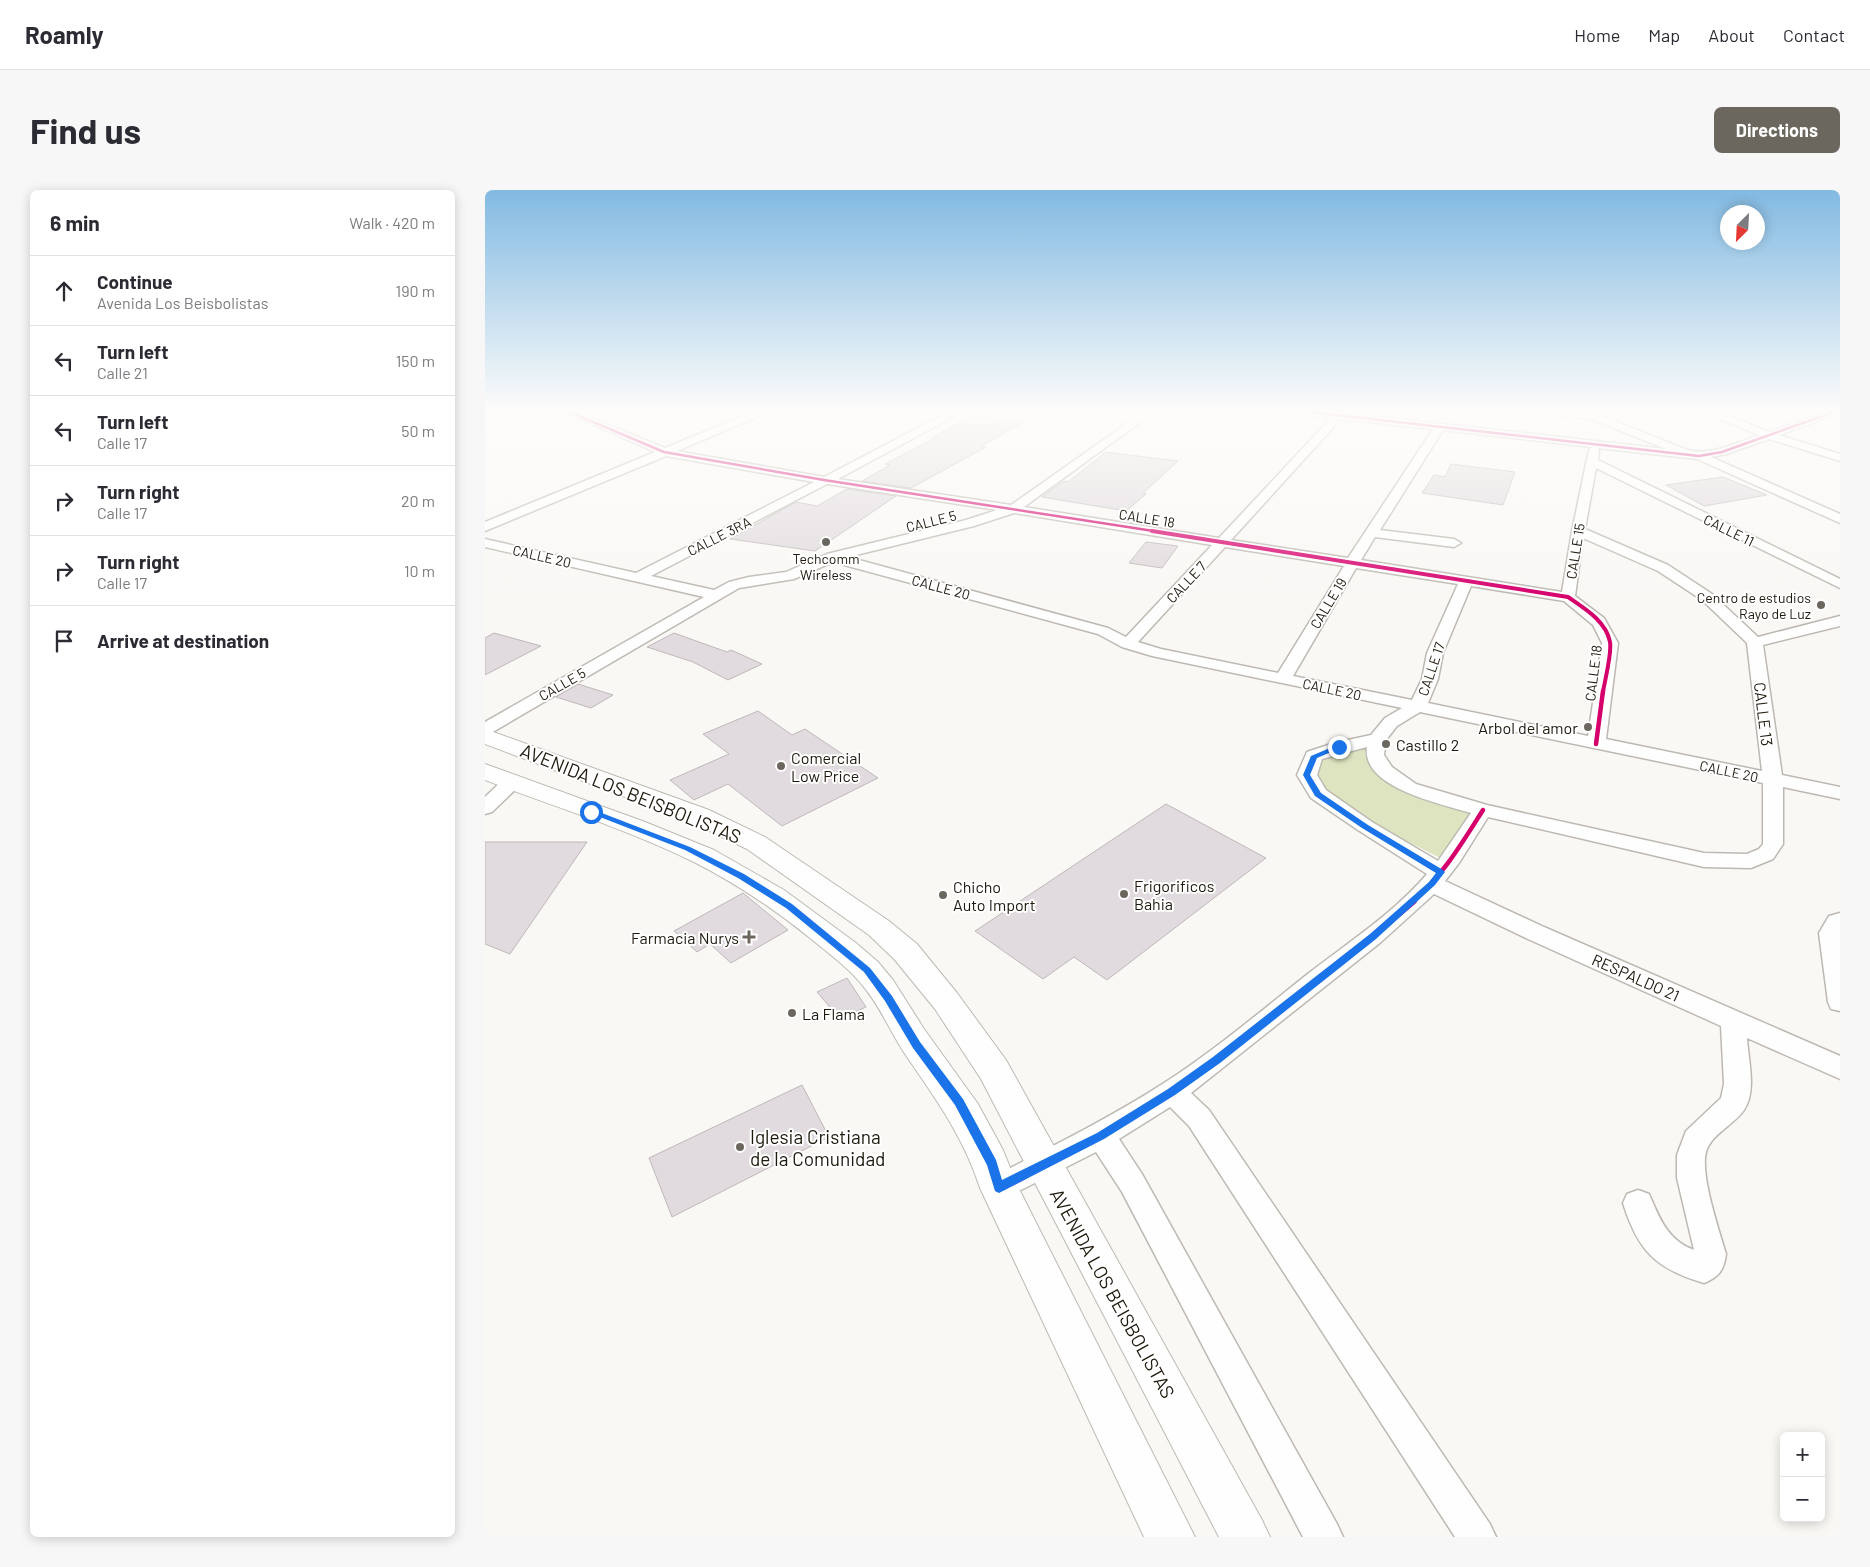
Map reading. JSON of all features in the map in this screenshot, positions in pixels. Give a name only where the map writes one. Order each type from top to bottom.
[{"type":"main road","name":"AVENIDA LOS BEISBOLISTAS","points":[[485,736],[691,813],[748,839],[879,928],[911,959],[946,1001],[989,1062],[1245,1537]]},
{"type":"main road","name":"AVENIDA LOS BEISBOLISTAS","points":[[499,777],[641,830],[687,849],[741,876],[789,906],[867,970],[889,998],[917,1045],[959,1102],[992,1164],[999,1188],[1170,1537]]},
{"type":"street","points":[[485,527],[614,473]]},
{"type":"street","name":"CALLE 18","points":[[783,473],[1568,598],[1601,623],[1606,629],[1610,643],[1596,744]]},
{"type":"street","name":"CALLE 3RA","points":[[638,577],[838,473]]},
{"type":"street","name":"CALLE 5","points":[[485,729],[716,595],[741,583],[789,576],[832,557],[970,523],[1013,509],[1064,473]]},
{"type":"street","name":"CALLE 7","points":[[1128,644],[1286,473]]},
{"type":"street","name":"CALLE 19","points":[[1283,679],[1352,563],[1410,473]]},
{"type":"street","name":"CALLE 15","points":[[1568,598],[1589,473]]},
{"type":"street","name":"CALLE 11","points":[[1613,473],[1840,584]]},
{"type":"street","points":[[1737,473],[1840,519]]},
{"type":"street","points":[[1578,531],[1663,568],[1707,597],[1755,642],[1840,621]]},
{"type":"street","points":[[1372,533],[1454,543]]},
{"type":"street","name":"CALLE 20","points":[[485,543],[716,595]]},
{"type":"street","name":"CALLE 20","points":[[832,557],[1103,631],[1128,644],[1158,653],[1840,793]]},
{"type":"street","name":"CALLE 17","points":[[1377,739],[1391,722],[1418,706],[1430,679],[1435,653],[1466,582]]},
{"type":"street","name":"CALLE 13","points":[[1483,810],[1704,860],[1751,861],[1767,854],[1773,844],[1773,780],[1755,642]]},
{"type":"street","points":[[999,1188],[1101,1136],[1172,1092],[1216,1060],[1373,936],[1436,878],[1452,858],[1483,810],[1409,788],[1385,771],[1375,755],[1377,739],[1339,747],[1314,756],[1307,775],[1318,794],[1436,878]]},
{"type":"street","points":[[485,808],[499,777]]},
{"type":"street","name":"RESPALDO 21","points":[[1436,878],[1536,933],[1840,1068]]},
{"type":"street","points":[[1840,921],[1837,922],[1830,933],[1840,1002]]},
{"type":"street","points":[[1638,1203],[1643,1221],[1665,1251],[1691,1265],[1704,1268],[1709,1263],[1710,1254],[1692,1178],[1691,1155],[1696,1139],[1734,1103],[1737,1084],[1733,1021]]},
{"type":"street","points":[[1172,1092],[1199,1118],[1477,1537]]},
{"type":"street","points":[[1101,1136],[1132,1183],[1324,1537]]},
{"type":"green space","points":[[1366,746],[1365,755],[1375,770],[1402,792],[1473,808],[1444,860],[1370,822],[1325,793],[1315,776],[1321,760],[1340,752]]},
{"type":"building","points":[[876,473],[939,473],[911,488],[862,481]]},
{"type":"building","points":[[1080,473],[1165,473],[1143,493],[1146,494],[1126,511],[1042,497],[1064,481],[1068,482]]},
{"type":"building","points":[[1447,473],[1515,473],[1503,505],[1422,493],[1434,475],[1445,477]]},
{"type":"building","points":[[1723,477],[1767,495],[1704,506],[1666,485]]},
{"type":"building","points":[[847,489],[896,496],[815,551],[730,539],[796,502],[817,506]]},
{"type":"building","points":[[1146,542],[1178,546],[1162,568],[1129,563]]},
{"type":"building","points":[[494,633],[541,646],[485,675],[485,638]]},
{"type":"building","points":[[674,633],[727,652],[731,650],[762,664],[728,680],[693,662],[647,647]]},
{"type":"building","points":[[578,684],[613,695],[591,708],[556,697]]},
{"type":"building","name":"Comercial Low Price","points":[[758,711],[792,735],[805,729],[878,778],[782,826],[728,784],[694,800],[670,780],[729,754],[703,734]]},
{"type":"building","name":"Frigorificos Bahia","points":[[1166,804],[1266,858],[1107,980],[1074,957],[1043,979],[975,931]]},
{"type":"building","points":[[485,842],[587,842],[510,954],[485,944]]},
{"type":"building","points":[[743,893],[788,930],[731,963],[710,944],[697,952],[674,931]]},
{"type":"building","points":[[847,978],[866,1007],[840,1019],[817,992]]},
{"type":"building","name":"Iglesia Cristiana de la Comunidad","points":[[802,1085],[829,1137],[672,1217],[649,1158]]},
{"type":"cycle path","points":[[783,473],[1568,597],[1588,611],[1599,622],[1610,643],[1596,744]]},
{"type":"cycle path","points":[[999,1188],[1101,1136],[1172,1092],[1216,1060],[1373,936],[1423,893],[1452,858],[1483,810]]},
{"type":"place","name":"Techcomm Wireless","points":[[826,542]]},
{"type":"place","name":"Centro de estudios Rayo de Luz","points":[[1821,605]]},
{"type":"place","name":"Arbol del amor","points":[[1588,727]]},
{"type":"place","name":"Castillo 2","points":[[1386,744]]},
{"type":"place","name":"Comercial Low Price","points":[[781,766]]},
{"type":"place","name":"Frigorificos Bahia","points":[[1124,894]]},
{"type":"place","name":"Chicho Auto Import","points":[[943,895]]},
{"type":"place","name":"Farmacia Nurys","points":[[749,937]]},
{"type":"place","name":"La Flama","points":[[792,1013]]},
{"type":"place","name":"Iglesia Cristiana de la Comunidad","points":[[740,1147]]},
{"type":"route","points":[[591,812],[687,849],[741,876],[789,906],[867,970],[889,998],[917,1045],[959,1102],[992,1164],[999,1188],[1101,1136],[1172,1092],[1216,1060],[1373,936],[1432,884],[1441,872],[1365,826],[1318,794],[1307,775],[1314,756],[1339,747]]}]
